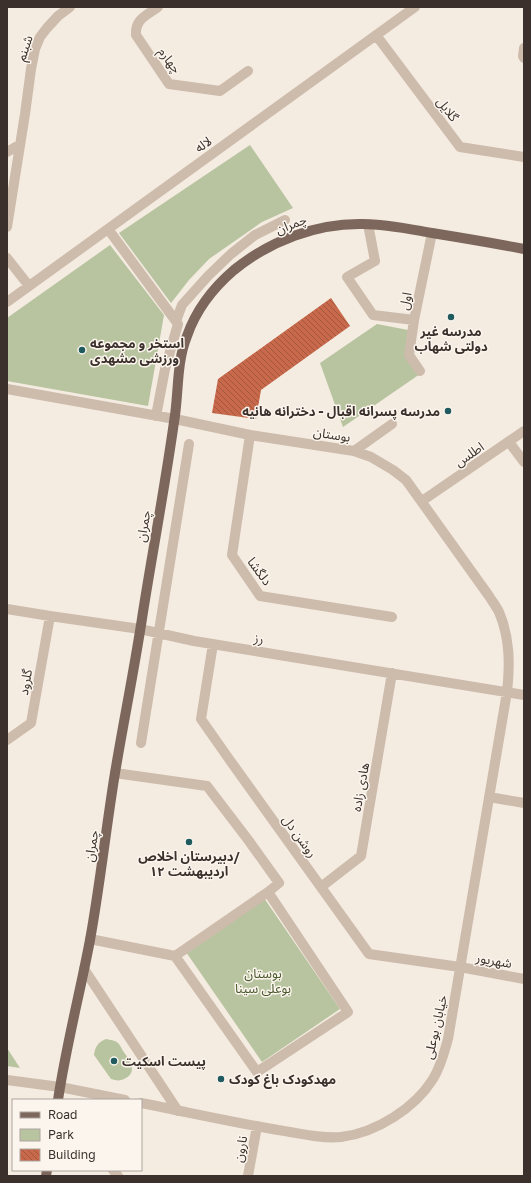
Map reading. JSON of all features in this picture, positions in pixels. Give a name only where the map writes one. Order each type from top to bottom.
[{"type":"main road","name":"چمران","points":[[58,1099],[90,939],[115,773],[175,419],[180,360],[186,337],[198,311],[217,286],[250,258],[267,248],[318,228],[368,224],[389,226],[524,249]]},
{"type":"street","name":"شبنم","points":[[7,227],[35,49],[40,37],[47,28],[58,16],[70,7]]},
{"type":"street","name":"چهارم","points":[[158,7],[140,20],[136,27],[136,35],[169,84],[220,92],[248,71]]},
{"type":"street","name":"لاله","points":[[7,302],[415,7]]},
{"type":"street","name":"گلایل","points":[[376,35],[460,147],[524,157]]},
{"type":"street","points":[[524,48],[524,58]]},
{"type":"street","points":[[7,152],[19,145]]},
{"type":"street","points":[[176,321],[182,305],[208,276],[231,254],[255,235],[285,220]]},
{"type":"street","points":[[368,224],[375,261],[347,277],[373,315],[414,320]]},
{"type":"street","points":[[108,229],[178,324],[165,369],[156,416]]},
{"type":"street","name":"اول","points":[[420,371],[409,355],[414,320],[432,233]]},
{"type":"street","points":[[7,258],[29,286]]},
{"type":"street","name":"بوستان","points":[[7,389],[175,419],[250,435],[354,450],[371,457],[393,470],[406,480],[422,501],[499,612],[505,630],[509,651],[507,692]]},
{"type":"street","points":[[354,450],[392,424]]},
{"type":"street","name":"اطلس","points":[[422,501],[524,431]]},
{"type":"street","name":"دلگشا","points":[[250,435],[232,554],[260,596],[392,617]]},
{"type":"street","points":[[509,442],[524,462]]},
{"type":"street","points":[[141,743],[189,444]]},
{"type":"street","name":"رز","points":[[7,609],[140,629],[213,644],[524,695]]},
{"type":"street","name":"گلرود","points":[[7,740],[31,723],[50,616]]},
{"type":"street","name":"روشن دل","points":[[213,644],[201,720],[369,954],[460,967]]},
{"type":"street","name":"هادی زاده","points":[[321,887],[361,856],[392,673]]},
{"type":"street","name":"خیابان بوعلی","points":[[142,1103],[325,1138],[342,1137],[379,1126],[400,1113],[422,1093],[434,1078],[442,1062],[448,1039],[507,692]]},
{"type":"street","points":[[115,773],[207,786],[279,883],[175,956]]},
{"type":"street","points":[[489,797],[524,803]]},
{"type":"street","points":[[90,939],[175,956],[257,1072],[348,1012],[268,892]]},
{"type":"street","name":"شهریور","points":[[460,967],[524,979]]},
{"type":"street","points":[[84,969],[178,1110]]},
{"type":"street","points":[[7,1080],[60,1087],[120,1099]]},
{"type":"street","name":"نارون","points":[[248,1176],[257,1126]]},
{"type":"green space","points":[[250,145],[293,208],[262,222],[209,259],[189,280],[171,303],[119,233]]},
{"type":"green space","name":"استخر و مجموعه ورزشی مشهدی","points":[[110,245],[164,315],[148,406],[7,381],[7,318]]},
{"type":"green space","points":[[377,324],[408,330],[407,356],[420,374],[343,427],[320,363]]},
{"type":"green space","name":"بوستان بوعلی سینا","points":[[264,898],[340,1009],[262,1062],[186,952]]},
{"type":"green space","name":"پیست اسکیت","points":[[106,1039],[118,1043],[130,1061],[132,1068],[130,1075],[124,1079],[111,1079],[94,1055],[97,1045]]},
{"type":"green space","points":[[7,1048],[20,1068],[7,1066]]},
{"type":"building","points":[[331,298],[350,326],[261,390],[256,419],[212,413],[218,379]]},
{"type":"place","name":"مدرسه غیر دولتی شهاب","points":[[451,317]]},
{"type":"place","name":"استخر و مجموعه ورزشی مشهدی","points":[[82,350]]},
{"type":"place","name":"مدرسه پسرانه اقبال - دخترانه هانیه","points":[[448,411]]},
{"type":"place","name":"دبیرستان اخلاص/ ۱۲ اردیبهشت","points":[[189,842]]},
{"type":"place","name":"پیست اسکیت","points":[[114,1061]]},
{"type":"place","name":"مهدکودک باغ کودک","points":[[221,1079]]}]
